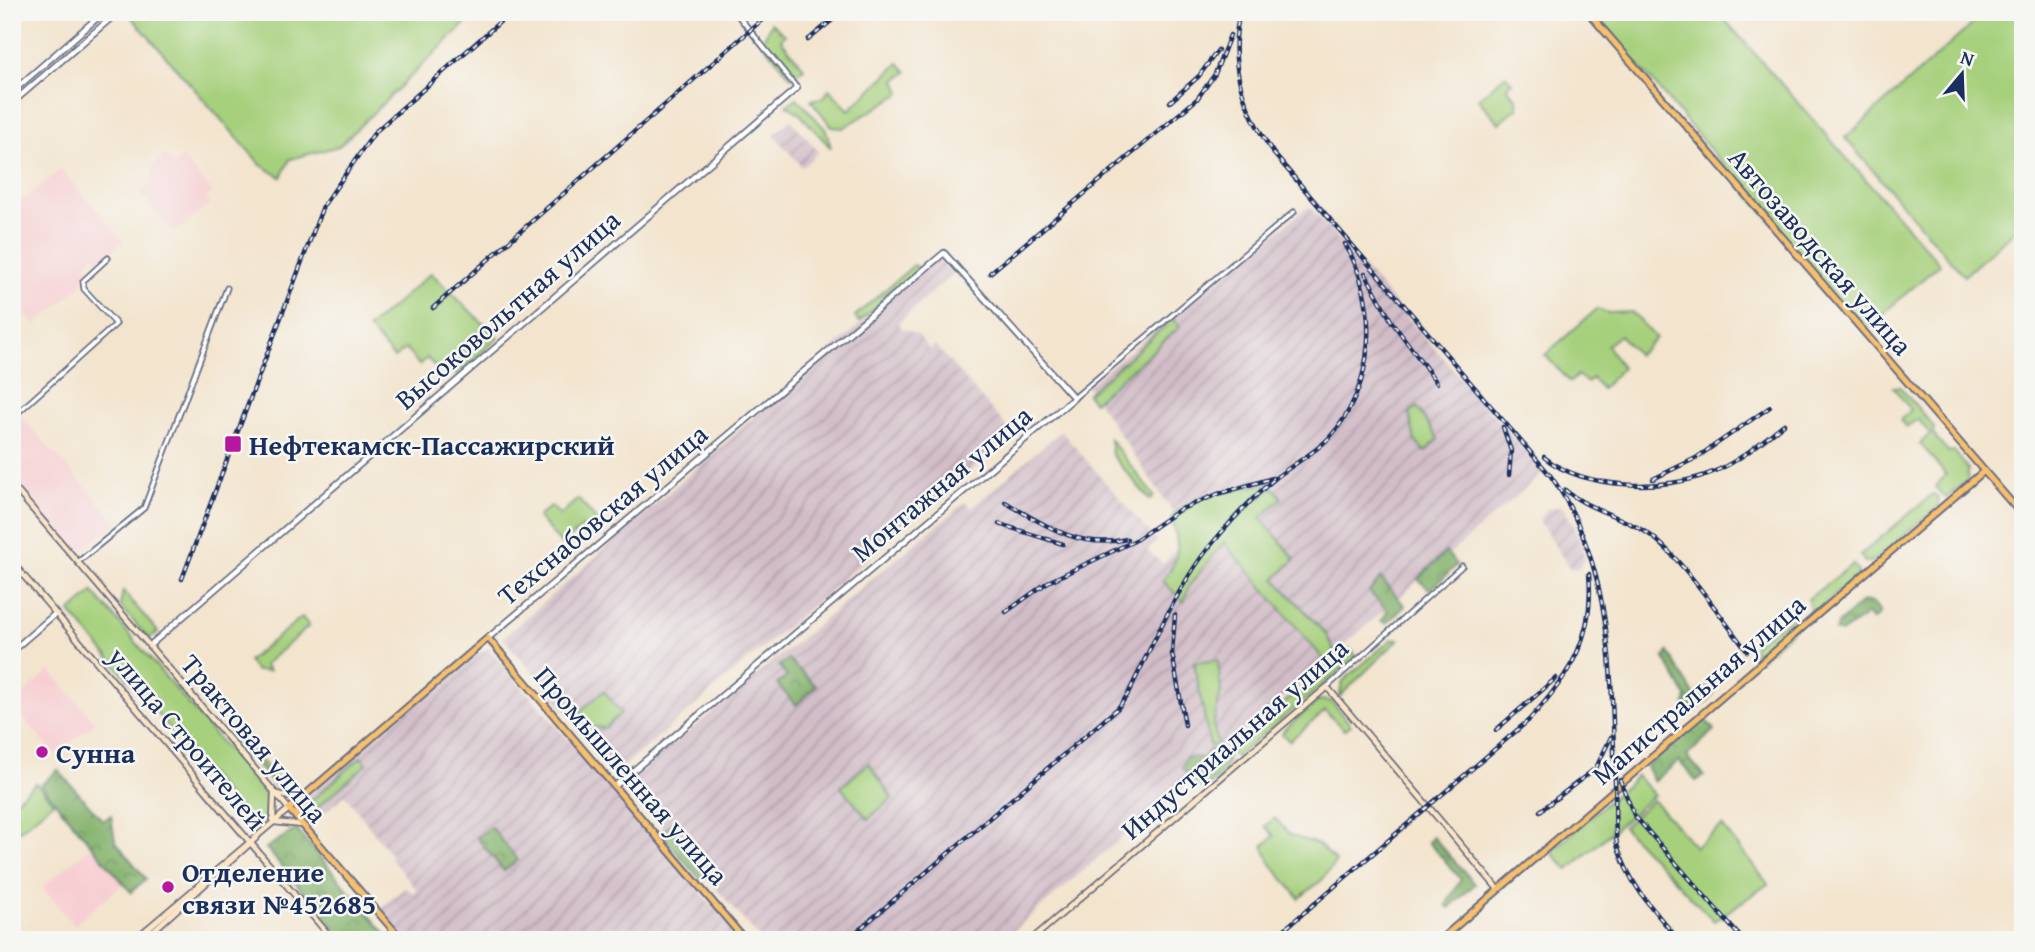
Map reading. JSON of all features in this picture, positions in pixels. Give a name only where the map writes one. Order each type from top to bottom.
[{"type":"main road","name":"Автозаводская улица","points":[[1588,12],[2023,516]]},
{"type":"main road","name":"Магистральная улица","points":[[1440,940],[1984,471]]},
{"type":"main road","name":"Трактовая улица","points":[[12,485],[402,940]]},
{"type":"main road","name":"улица Строителей","points":[[12,562],[333,940]]},
{"type":"main road","name":"Промышленная улица","points":[[488,638],[745,940]]},
{"type":"main road","name":"Техснабовская улица","points":[[289,809],[488,638]]},
{"type":"main road","points":[[1327,688],[1498,889]]},
{"type":"main road","name":"Индустриальная улица","points":[[1031,940],[1327,688]]},
{"type":"main road","points":[[273,822],[274,793],[289,797],[305,794]]},
{"type":"main road","points":[[273,822],[302,825],[297,809],[305,794]]},
{"type":"main road","points":[[134,940],[289,809]]},
{"type":"main road","points":[[143,940],[249,843]]},
{"type":"street","points":[[12,92],[106,12],[112,17]]},
{"type":"street","points":[[12,103],[118,12]]},
{"type":"street","points":[[735,12],[797,88]]},
{"type":"street","name":"Высоковольтная улица","points":[[149,646],[259,548],[797,88]]},
{"type":"street","name":"Монтажная улица","points":[[615,786],[1294,212]]},
{"type":"street","name":"Техснабовская улица","points":[[488,638],[944,253],[1074,398]]},
{"type":"street","points":[[12,418],[116,324],[84,289],[85,279],[108,258]]},
{"type":"street","points":[[78,562],[144,508],[228,288]]},
{"type":"street","name":"Индустриальная улица","points":[[1327,688],[1462,566]]},
{"type":"street","points":[[12,651],[55,614]]},
{"type":"shaded area","points":[[791,120],[819,152],[802,167],[774,135]]},
{"type":"shaded area","points":[[165,155],[173,165],[182,157],[212,192],[206,198],[210,204],[175,233],[140,193],[152,183],[152,166]]},
{"type":"shaded area","points":[[61,169],[123,241],[99,262],[94,256],[87,261],[89,268],[80,287],[35,325],[12,298],[12,209]]},
{"type":"shaded area","points":[[1309,206],[1544,472],[1003,940],[761,940],[626,784],[965,502],[971,508],[1061,431],[1157,541],[1147,550],[1163,564],[1189,536],[1087,386]]},
{"type":"shaded area","points":[[936,258],[953,273],[899,322],[901,328],[918,335],[930,350],[935,345],[1013,434],[618,771],[503,638]]},
{"type":"shaded area","points":[[12,406],[118,523],[76,553],[12,483]]},
{"type":"shaded area","points":[[1562,506],[1574,526],[1585,557],[1578,568],[1570,569],[1539,520],[1547,509]]},
{"type":"shaded area","points":[[489,649],[742,940],[405,940],[379,909],[405,888],[414,893],[417,890],[390,858],[392,856],[345,795],[308,826],[299,812],[304,799],[471,655]]},
{"type":"shaded area","points":[[50,670],[94,721],[94,724],[55,754],[12,705]]},
{"type":"shaded area","points":[[91,847],[123,884],[74,925],[42,887]]},
{"type":"green space","points":[[127,12],[477,12],[339,146],[290,159],[281,177],[261,165]]},
{"type":"green space","points":[[1593,12],[1718,12],[1940,264],[1864,330]]},
{"type":"green space","points":[[1986,12],[2023,12],[2023,223],[1964,276],[1845,138]]},
{"type":"green space","points":[[771,23],[785,35],[781,40],[804,68],[791,77],[762,42]]},
{"type":"green space","points":[[899,63],[907,72],[896,80],[901,93],[843,128],[832,127],[811,100],[824,97],[829,89],[849,110]]},
{"type":"green space","points":[[1505,75],[1512,82],[1507,87],[1517,99],[1518,107],[1499,123],[1478,99]]},
{"type":"green space","points":[[797,98],[826,130],[831,148],[799,113],[787,105]]},
{"type":"green space","points":[[914,265],[919,269],[859,322],[855,316]]},
{"type":"green space","points":[[431,273],[498,338],[456,375],[446,364],[438,370],[427,358],[419,365],[406,349],[394,358],[368,328]]},
{"type":"green space","points":[[1597,309],[1608,313],[1632,312],[1656,338],[1638,355],[1620,335],[1607,345],[1622,368],[1602,389],[1592,378],[1587,383],[1578,375],[1570,382],[1545,355]]},
{"type":"green space","points":[[1173,319],[1180,327],[1094,402],[1087,394]]},
{"type":"green space","points":[[1893,387],[1900,387],[1934,427],[1933,434],[1948,452],[1954,451],[1968,469],[1967,481],[1946,498],[1935,487],[1946,475],[1920,443],[1930,434],[1918,419],[1906,427],[1900,420],[1911,410]]},
{"type":"green space","points":[[1417,407],[1438,439],[1425,452],[1415,441],[1409,413]]},
{"type":"green space","points":[[1110,439],[1154,496],[1150,500],[1112,455]]},
{"type":"green space","points":[[1271,483],[1258,500],[1273,487],[1282,498],[1261,518],[1295,559],[1275,579],[1327,635],[1335,653],[1350,649],[1357,657],[1236,757],[1231,753],[1233,745],[1317,675],[1327,663],[1224,542],[1189,586],[1184,602],[1163,581],[1173,565],[1177,551],[1171,518],[1180,509],[1204,497]]},
{"type":"green space","points":[[1933,494],[1938,497],[1939,506],[1872,562],[1865,562],[1860,555]]},
{"type":"green space","points":[[578,499],[602,526],[590,536],[582,527],[562,545],[538,517],[551,506],[560,515]]},
{"type":"green space","points":[[1446,552],[1457,565],[1430,590],[1418,579]]},
{"type":"green space","points":[[1853,564],[1859,574],[1811,615],[1808,599]]},
{"type":"green space","points":[[1381,578],[1405,606],[1387,623],[1381,621],[1388,611],[1369,592]]},
{"type":"green space","points":[[123,591],[158,632],[149,639],[120,606]]},
{"type":"green space","points":[[93,592],[266,795],[271,814],[254,827],[70,612]]},
{"type":"green space","points":[[1863,601],[1872,603],[1880,612],[1876,618],[1871,619],[1868,614],[1841,633],[1835,631],[1838,624]]},
{"type":"green space","points":[[302,617],[309,626],[264,665],[269,671],[256,671],[248,661]]},
{"type":"green space","points":[[1792,617],[1796,618],[1798,625],[1760,660],[1753,658],[1754,644]]},
{"type":"green space","points":[[1392,639],[1399,639],[1339,697],[1343,681]]},
{"type":"green space","points":[[1668,652],[1695,696],[1702,689],[1717,685],[1712,695],[1698,708],[1688,712],[1684,709],[1687,697],[1664,658]]},
{"type":"green space","points":[[788,659],[816,686],[796,705],[777,684],[787,676],[779,666]]},
{"type":"green space","points":[[1218,660],[1221,692],[1213,725],[1218,745],[1210,746],[1194,663]]},
{"type":"green space","points":[[604,691],[621,713],[605,728],[591,727],[579,712]]},
{"type":"green space","points":[[1319,700],[1331,701],[1351,725],[1344,730],[1325,711],[1289,741],[1282,734],[1284,730]]},
{"type":"green space","points":[[1704,718],[1714,730],[1687,756],[1704,776],[1696,781],[1679,761],[1654,781],[1646,767]]},
{"type":"green space","points":[[234,729],[289,792],[283,793],[278,789],[230,734]]},
{"type":"green space","points":[[1209,750],[1228,755],[1226,766],[1220,776],[1201,788],[1182,768],[1186,757],[1205,758]]},
{"type":"green space","points":[[361,757],[367,764],[305,818],[301,814],[303,808]]},
{"type":"green space","points":[[869,763],[892,798],[868,819],[841,787]]},
{"type":"green space","points":[[58,770],[103,821],[111,815],[115,841],[146,879],[131,892],[41,785]]},
{"type":"green space","points":[[1637,776],[1654,795],[1568,870],[1551,852]]},
{"type":"green space","points":[[36,783],[53,802],[19,831],[12,824],[12,803]]},
{"type":"green space","points":[[1653,800],[1695,847],[1722,826],[1768,884],[1714,921],[1623,827]]},
{"type":"green space","points":[[1275,818],[1290,835],[1319,845],[1336,861],[1322,880],[1299,898],[1271,864],[1263,846],[1274,836],[1265,826]]},
{"type":"green space","points":[[671,823],[679,833],[675,837],[708,874],[701,880],[660,833]]},
{"type":"green space","points":[[491,827],[518,860],[504,871],[477,838]]},
{"type":"green space","points":[[296,829],[391,940],[344,940],[266,848]]},
{"type":"green space","points":[[1433,837],[1475,884],[1449,908],[1446,905],[1461,879],[1428,842]]},
{"type":"railway","points":[[182,579],[323,206],[375,132],[511,12]]},
{"type":"railway","points":[[433,308],[771,12]]},
{"type":"railway","points":[[808,40],[842,12]]},
{"type":"railway","points":[[1240,12],[1236,51],[1241,87],[1254,121],[1274,154],[1550,475],[1571,509],[1587,546],[1598,583],[1605,622],[1610,662],[1617,845],[1635,884],[1679,940]]},
{"type":"railway","points":[[990,273],[1197,99],[1215,74],[1230,35]]},
{"type":"railway","points":[[1170,102],[1199,76],[1218,50]]},
{"type":"railway","points":[[847,940],[1118,708],[1199,560],[1260,492],[1323,444],[1345,417],[1364,370],[1368,344],[1364,292],[1345,244]]},
{"type":"railway","points":[[1365,273],[1392,322],[1437,383]]},
{"type":"railway","points":[[1653,479],[1696,458],[1770,407]]},
{"type":"railway","points":[[1544,457],[1561,468],[1603,482],[1649,485],[1672,483],[1723,468],[1784,424]]},
{"type":"railway","points":[[1503,427],[1511,451],[1509,475]]},
{"type":"railway","points":[[1006,612],[1048,582],[1134,541],[1179,510],[1218,494],[1273,478]]},
{"type":"railway","points":[[1565,490],[1585,503],[1640,528],[1662,545],[1688,573],[1747,651]]},
{"type":"railway","points":[[1005,502],[1048,527],[1078,538],[1110,542],[1127,539]]},
{"type":"railway","points":[[999,524],[1063,544]]},
{"type":"railway","points":[[1272,940],[1529,720],[1544,703],[1577,654],[1588,617],[1589,574]]},
{"type":"railway","points":[[1175,615],[1172,653],[1185,725]]},
{"type":"railway","points":[[1496,730],[1556,678]]},
{"type":"railway","points":[[1540,811],[1596,768],[1611,737]]},
{"type":"railway","points":[[1620,780],[1634,815],[1743,940]]},
{"type":"place","name":"Нефтекамск-Пассажирский","points":[[233,444]]},
{"type":"place","name":"Сунна","points":[[42,752]]},
{"type":"place","name":"Отделение связи №452685","points":[[168,887]]}]
